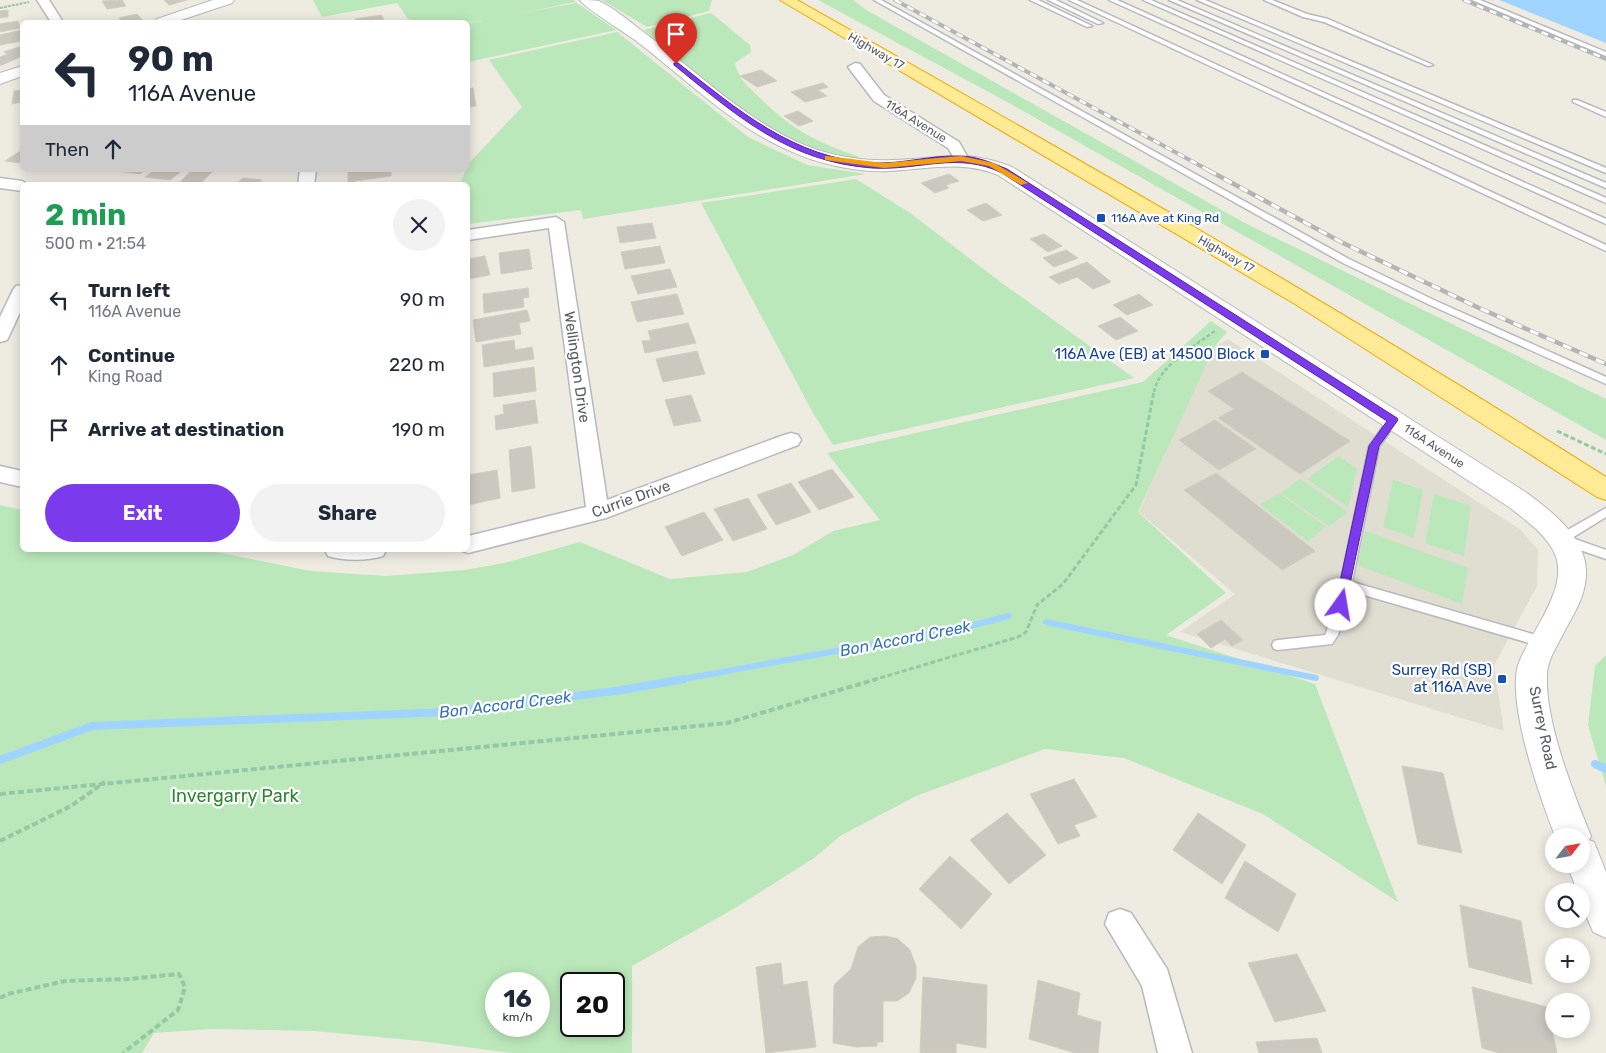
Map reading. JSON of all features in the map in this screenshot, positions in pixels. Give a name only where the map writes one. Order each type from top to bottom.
[{"type":"highway","name":"Highway 17","points":[[787,0],[1257,272],[1511,427],[1606,490]]},
{"type":"highway","name":"Highway 17","points":[[804,0],[1275,264],[1530,419],[1606,468]]},
{"type":"street","points":[[168,20],[227,0]]},
{"type":"street","points":[[587,0],[633,30],[748,121],[794,147],[822,157],[872,165],[895,166],[961,158]]},
{"type":"street","points":[[37,1],[55,20]]},
{"type":"street","name":"116A Avenue","points":[[855,67],[879,98],[954,145],[961,158],[991,165],[1005,171],[1518,500],[1561,538]]},
{"type":"street","points":[[0,79],[20,72]]},
{"type":"street","points":[[0,183],[20,186]]},
{"type":"street","name":"Wellington Drive","points":[[470,235],[556,222],[598,512]]},
{"type":"street","points":[[1,334],[20,294]]},
{"type":"street","name":"Currie Drive","points":[[470,544],[598,512],[791,440]]},
{"type":"street","points":[[0,474],[20,479]]},
{"type":"street","name":"Surrey Road","points":[[1561,538],[1574,568],[1571,586],[1531,674],[1543,743],[1576,828]]},
{"type":"street","name":"Surrey Road","points":[[1590,867],[1606,919]]},
{"type":"street","points":[[1120,924],[1156,980],[1175,1053]]},
{"type":"lane","points":[[877,0],[1346,261],[1433,303],[1606,381]]},
{"type":"lane","points":[[1033,0],[1089,26]]},
{"type":"lane","points":[[1051,0],[1100,23]]},
{"type":"lane","points":[[1072,0],[1606,248]]},
{"type":"lane","points":[[1112,0],[1606,222]]},
{"type":"lane","points":[[1146,0],[1606,201]]},
{"type":"lane","points":[[1172,0],[1606,186]]},
{"type":"lane","points":[[1200,0],[1606,170]]},
{"type":"lane","points":[[1267,0],[1305,16],[1326,20],[1430,65]]},
{"type":"lane","points":[[1475,0],[1606,54]]},
{"type":"lane","points":[[1575,101],[1606,115]]},
{"type":"lane","points":[[1278,645],[1328,640],[1332,635],[1346,586],[1374,446],[1393,420]]},
{"type":"lane","points":[[1561,538],[1606,512]]},
{"type":"lane","points":[[1561,538],[1606,556]]},
{"type":"lane","points":[[1346,586],[1544,642]]},
{"type":"path","points":[[0,8],[37,1]]},
{"type":"path","points":[[0,794],[105,782],[727,723],[1018,637],[1026,632],[1037,605],[1063,584],[1136,485],[1155,385],[1167,368],[1210,333],[1219,329]]},
{"type":"path","points":[[1530,419],[1606,454]]},
{"type":"path","points":[[0,841],[71,806],[105,782]]},
{"type":"path","points":[[0,998],[8,994],[65,981],[129,979],[179,974],[185,987],[178,1010],[123,1053]]},
{"type":"shaded area","points":[[1228,339],[1521,530],[1538,550],[1537,586],[1494,665],[1504,731],[1180,632],[1235,594],[1139,512],[1212,348]]},
{"type":"green space","points":[[313,0],[573,0],[576,2],[471,22],[470,20],[408,19],[397,3],[322,17]]},
{"type":"green space","points":[[602,0],[712,0],[709,11],[647,27]]},
{"type":"green space","points":[[818,0],[853,0],[868,11],[1243,222],[1606,399],[1606,440],[1009,103]]},
{"type":"green space","points":[[577,3],[616,30],[470,62],[470,23]]},
{"type":"green space","points":[[711,13],[750,45],[751,52],[735,63],[736,69],[747,86],[783,118],[805,134],[860,157],[849,159],[804,145],[755,119],[709,85],[644,30]]},
{"type":"green space","points":[[617,32],[748,137],[807,165],[866,174],[583,219],[581,210],[470,224],[470,182],[460,182],[465,172],[470,172],[470,162],[522,107],[489,60]]},
{"type":"green space","points":[[856,179],[910,213],[1002,283],[1134,378],[833,445],[813,413],[701,203]]},
{"type":"green space","name":"Invergarry Park","points":[[1211,321],[1227,332],[1215,346],[1138,512],[1226,593],[1166,635],[1315,684],[1398,902],[1263,814],[1124,758],[1045,749],[916,796],[840,836],[814,858],[735,908],[632,966],[632,1053],[511,1053],[420,1041],[315,1031],[212,1029],[154,1033],[142,1053],[0,1053],[0,505],[20,510],[20,552],[217,552],[310,571],[386,576],[465,570],[504,563],[580,542],[670,579],[747,572],[793,555],[833,531],[880,520],[827,453],[1143,382]]},
{"type":"green space","points":[[1339,456],[1357,469],[1348,507],[1307,479]]},
{"type":"green space","points":[[1300,479],[1348,512],[1329,526],[1281,493]]},
{"type":"green space","points":[[1393,480],[1423,490],[1414,538],[1383,527]]},
{"type":"green space","points":[[1279,493],[1326,527],[1308,541],[1260,505]]},
{"type":"green space","points":[[1434,494],[1471,506],[1464,556],[1425,543]]},
{"type":"green space","points":[[1365,531],[1468,568],[1462,604],[1357,565]]},
{"type":"green space","points":[[1606,655],[1606,786],[1588,725],[1595,666]]},
{"type":"water","points":[[1499,0],[1606,0],[1606,43]]},
{"type":"building","points":[[122,0],[126,6],[107,9],[102,1]]},
{"type":"building","points":[[164,0],[187,0],[169,5]]},
{"type":"building","points":[[8,10],[8,17],[0,18],[0,11]]},
{"type":"building","points":[[137,14],[142,20],[120,20],[119,18]]},
{"type":"building","points":[[381,15],[384,19],[356,20]]},
{"type":"building","points":[[18,21],[20,28],[0,32],[0,24]]},
{"type":"building","points":[[20,30],[20,41],[0,45],[0,35]]},
{"type":"building","points":[[20,47],[20,57],[0,66],[0,57],[8,54],[4,52]]},
{"type":"building","points":[[761,70],[777,81],[757,87],[740,76]]},
{"type":"building","points":[[823,83],[828,87],[818,90],[827,96],[805,102],[791,92]]},
{"type":"building","points":[[473,88],[476,106],[470,107],[470,89]]},
{"type":"building","points":[[20,90],[20,102],[12,104],[14,91]]},
{"type":"building","points":[[798,111],[813,121],[799,126],[784,116]]},
{"type":"building","points":[[20,151],[20,163],[5,161]]},
{"type":"building","points":[[124,172],[142,172],[140,174]]},
{"type":"building","points":[[151,172],[180,172],[170,180],[145,177]]},
{"type":"building","points":[[190,172],[212,172],[202,182],[180,182]]},
{"type":"building","points":[[348,172],[391,172],[391,176],[348,182]]},
{"type":"building","points":[[949,174],[959,181],[946,185],[949,188],[935,193],[921,183]]},
{"type":"building","points":[[243,178],[262,180],[260,182],[238,182]]},
{"type":"building","points":[[986,203],[1002,215],[983,221],[967,210]]},
{"type":"building","points":[[652,223],[656,238],[620,243],[617,227]]},
{"type":"building","points":[[1044,234],[1062,246],[1048,252],[1030,239]]},
{"type":"building","points":[[660,246],[665,263],[625,269],[621,252]]},
{"type":"building","points":[[529,249],[532,269],[501,274],[499,253]]},
{"type":"building","points":[[1066,250],[1078,258],[1054,267],[1043,258]]},
{"type":"building","points":[[485,256],[490,275],[470,279],[470,259]]},
{"type":"building","points":[[1087,262],[1111,282],[1093,289],[1077,277],[1059,284],[1049,277]]},
{"type":"building","points":[[670,269],[677,287],[638,294],[631,276]]},
{"type":"building","points":[[528,288],[529,297],[523,298],[524,307],[484,313],[483,294]]},
{"type":"building","points":[[677,294],[684,314],[637,322],[631,302]]},
{"type":"building","points":[[1139,294],[1153,305],[1127,315],[1113,305]]},
{"type":"building","points":[[527,310],[530,321],[519,323],[521,334],[476,342],[473,320]]},
{"type":"building","points":[[1120,317],[1138,331],[1116,340],[1098,326]]},
{"type":"building","points":[[688,323],[696,343],[645,353],[642,341],[651,340],[648,331]]},
{"type":"building","points":[[514,340],[515,350],[532,347],[534,359],[484,367],[482,345]]},
{"type":"building","points":[[697,351],[705,374],[663,382],[656,359]]},
{"type":"building","points":[[534,367],[536,391],[494,397],[493,373]]},
{"type":"building","points":[[1242,372],[1350,441],[1300,474],[1218,418],[1234,409],[1208,391]]},
{"type":"building","points":[[691,395],[701,421],[674,426],[665,400]]},
{"type":"building","points":[[535,400],[538,423],[496,430],[495,416],[504,414],[503,405]]},
{"type":"building","points":[[1215,420],[1256,449],[1219,470],[1179,440]]},
{"type":"building","points":[[531,446],[535,488],[512,492],[509,450]]},
{"type":"building","points":[[832,469],[854,497],[819,510],[798,482]]},
{"type":"building","points":[[497,470],[500,498],[470,505],[470,475]]},
{"type":"building","points":[[1216,473],[1315,551],[1282,570],[1184,490]]},
{"type":"building","points":[[791,483],[811,512],[776,525],[757,495]]},
{"type":"building","points":[[748,498],[767,529],[733,541],[714,509]]},
{"type":"building","points":[[704,512],[723,540],[682,556],[665,527]]},
{"type":"building","points":[[1221,620],[1243,640],[1232,646],[1225,639],[1211,648],[1197,634]]},
{"type":"building","points":[[1402,766],[1443,773],[1462,853],[1418,844]]},
{"type":"building","points":[[1074,779],[1097,817],[1074,825],[1080,836],[1058,844],[1030,794]]},
{"type":"building","points":[[1007,813],[1046,855],[1009,884],[970,840]]},
{"type":"building","points":[[1198,813],[1246,845],[1222,884],[1173,850]]},
{"type":"building","points":[[950,856],[992,894],[961,929],[919,889]]},
{"type":"building","points":[[1245,861],[1296,894],[1278,932],[1225,898]]},
{"type":"building","points":[[1460,905],[1521,921],[1532,984],[1469,967]]},
{"type":"building","points":[[885,936],[898,939],[910,950],[916,966],[916,978],[909,993],[897,1001],[883,1001],[883,1042],[877,1042],[877,1046],[857,1047],[833,1043],[834,985],[851,969],[858,947],[870,937]]},
{"type":"building","points":[[1297,954],[1326,1011],[1275,1022],[1248,963]]},
{"type":"building","points":[[781,963],[783,985],[807,981],[816,1047],[766,1053],[756,967]]},
{"type":"building","points":[[923,977],[987,985],[986,1048],[956,1043],[956,1053],[920,1053]]},
{"type":"building","points":[[1038,980],[1080,993],[1077,1015],[1101,1022],[1098,1053],[1075,1053],[1029,1039]]},
{"type":"building","points":[[1472,987],[1545,1006],[1545,1038],[1554,1038],[1557,1053],[1499,1053],[1482,1048]]},
{"type":"building","points":[[1317,1038],[1322,1053],[1259,1053],[1256,1042]]},
{"type":"waterway","name":"Bon Accord Creek","points":[[678,680],[962,628],[1009,616]]},
{"type":"waterway","name":"Bon Accord Creek","points":[[1046,622],[1316,678]]},
{"type":"waterway","name":"Bon Accord Creek","points":[[0,760],[92,726],[448,712],[622,690],[684,679]]},
{"type":"waterway","name":"Bon Accord Creek","points":[[1595,764],[1606,769]]},
{"type":"railway","points":[[895,0],[1210,171]]},
{"type":"railway","points":[[1464,0],[1606,59]]},
{"type":"railway","points":[[1208,170],[1341,242],[1479,308],[1606,364]]},
{"type":"slow traffic","points":[[827,158],[858,164],[895,166],[961,158],[991,165],[1024,183]]},
{"type":"place","name":"116A Ave at King Rd","points":[[1101,218]]},
{"type":"place","name":"116A Ave (EB) at 14500 Block","points":[[1265,354]]},
{"type":"place","name":"Surrey Rd (SB) at 116A Ave","points":[[1502,679]]},
{"type":"route","points":[[676,64],[748,121],[780,141],[822,157],[843,162],[895,166],[961,158],[991,165],[1005,171],[1393,420],[1374,446],[1341,605]]}]
